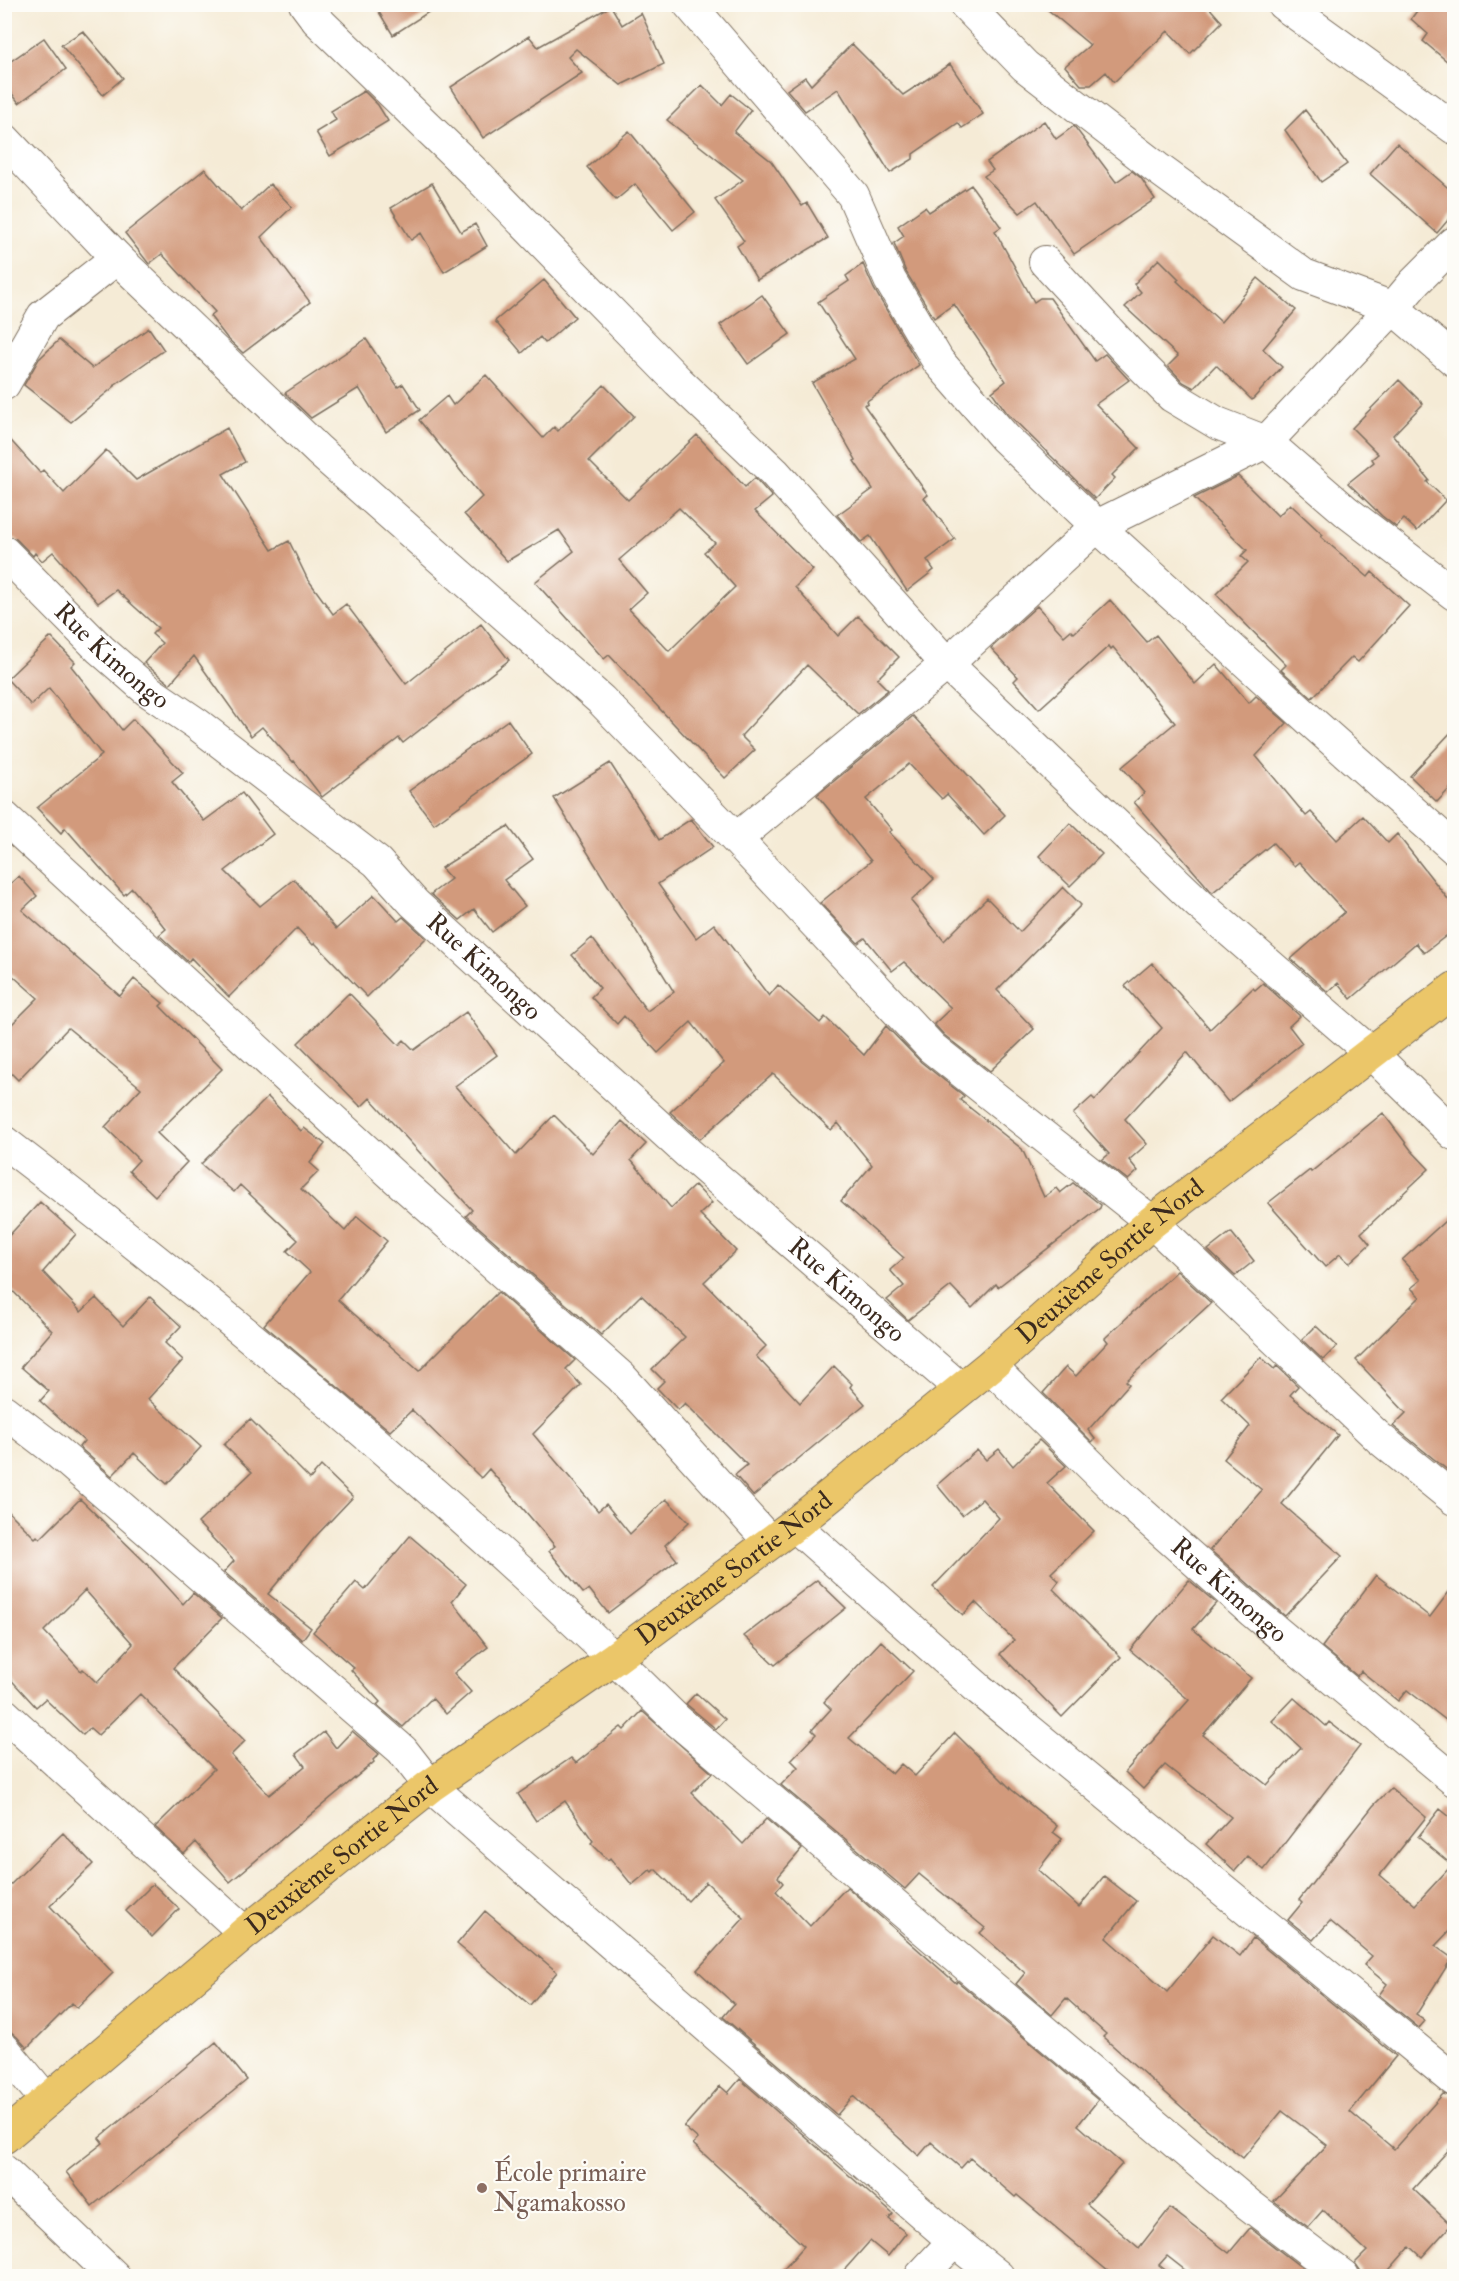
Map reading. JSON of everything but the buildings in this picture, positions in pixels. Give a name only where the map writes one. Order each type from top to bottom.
[{"type":"main road","name":"Deuxième Sortie Nord","points":[[4,2137],[245,1933],[430,1786],[615,1658],[782,1533],[990,1366],[1152,1222],[1455,989]]},
{"type":"street","points":[[305,4],[317,20],[477,176],[678,381],[774,471],[946,664],[1199,904],[1370,1053],[1455,1134]]},
{"type":"street","points":[[688,4],[853,195],[890,280],[938,361],[1005,438],[1097,526],[1304,716],[1455,848]]},
{"type":"street","points":[[965,4],[1025,66],[1157,168],[1304,275],[1394,308],[1455,360]]},
{"type":"street","points":[[1284,4],[1455,128]]},
{"type":"street","points":[[4,139],[117,258],[319,451],[601,700],[736,839],[932,1048],[1152,1222],[1379,1438],[1455,1499]]},
{"type":"street","points":[[736,839],[946,664],[1097,526],[1266,442],[1394,308],[1414,283],[1455,243]]},
{"type":"street","points":[[4,384],[43,316],[117,258]]},
{"type":"street","points":[[1045,262],[1128,352],[1173,396],[1217,423],[1266,442],[1347,512],[1455,594]]},
{"type":"street","name":"Rue Kimongo","points":[[4,552],[100,649],[147,690],[197,724],[377,862],[414,903],[688,1153],[780,1235],[961,1389]]},
{"type":"street","points":[[4,817],[388,1171],[621,1377],[782,1533],[980,1689],[1455,2080]]},
{"type":"street","points":[[4,1142],[129,1238],[362,1430],[615,1658],[678,1721],[1248,2204],[1343,2277]]},
{"type":"street","name":"Rue Kimongo","points":[[990,1366],[1123,1497],[1253,1612],[1455,1780]]},
{"type":"street","points":[[4,1411],[55,1450],[402,1750],[430,1786],[998,2277]]},
{"type":"street","points":[[4,1714],[245,1933]]},
{"type":"street","points":[[4,2049],[47,2101]]},
{"type":"street","points":[[4,2171],[114,2277]]},
{"type":"street","points":[[921,2277],[954,2241]]},
{"type":"place","name":"École primaire Ngamakosso","points":[[482,2188]]}]
